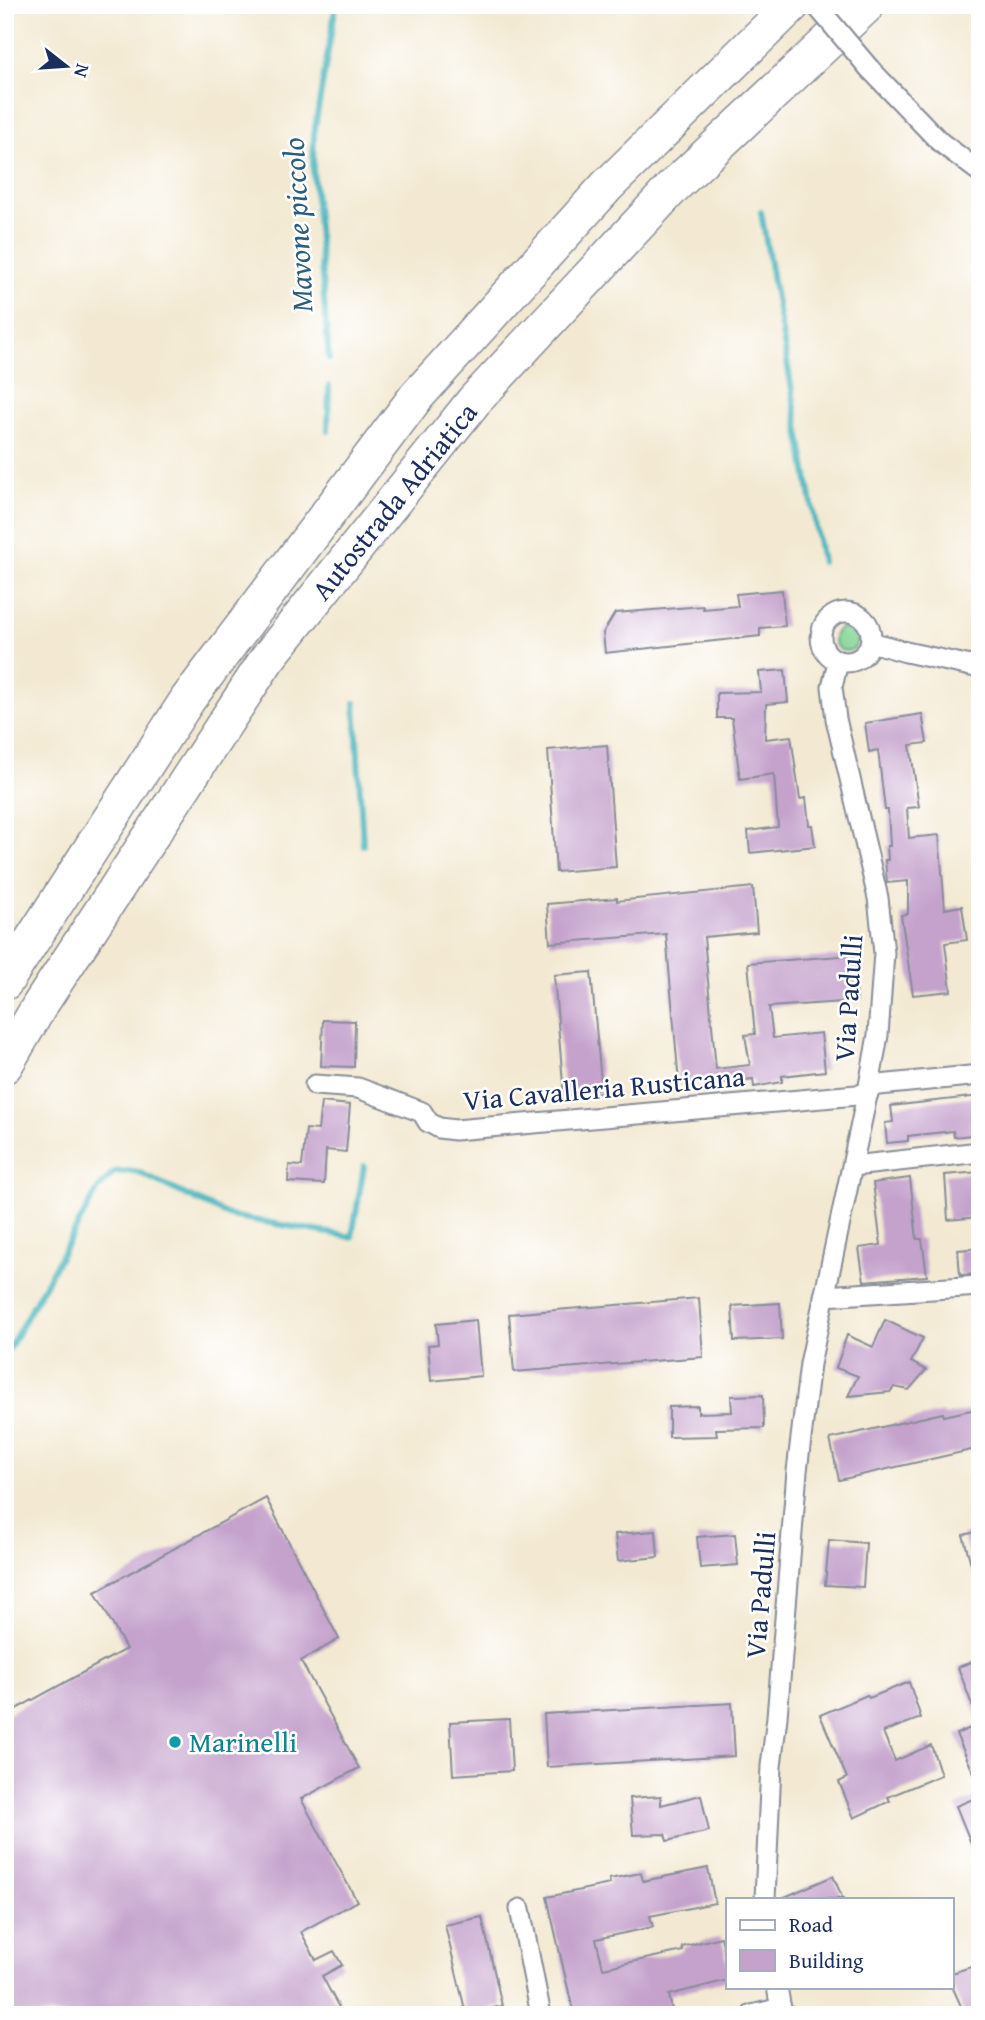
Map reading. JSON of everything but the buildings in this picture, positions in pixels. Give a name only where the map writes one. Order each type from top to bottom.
[{"type":"highway","name":"Autostrada Adriatica","points":[[5,982],[188,699],[416,397],[607,186],[792,5]]},
{"type":"highway","name":"Autostrada Adriatica","points":[[5,1065],[40,1005],[267,659],[474,401],[673,187],[867,5]]},
{"type":"street","points":[[816,5],[869,68],[940,142],[980,172]]},
{"type":"street","points":[[844,612],[859,615],[869,626],[871,642],[868,650],[855,662],[838,662],[826,653],[821,639],[823,626],[832,616],[844,612]]},
{"type":"street","points":[[871,642],[980,668]]},
{"type":"street","name":"Via Padulli","points":[[765,1898],[771,1766],[797,1471],[810,1364],[878,1035],[884,953],[878,898],[836,719],[832,687],[838,662]]},
{"type":"street","name":"Via Cavalleria Rusticana","points":[[315,1084],[358,1088],[422,1112],[428,1122],[439,1128],[455,1130],[868,1090],[980,1074]]},
{"type":"street","points":[[853,1166],[980,1152]]},
{"type":"street","points":[[824,1296],[980,1286]]},
{"type":"street","points":[[520,1909],[541,2015]]},
{"type":"street","points":[[752,2015],[782,2012],[777,1988]]},
{"type":"green space","points":[[846,627],[854,631],[858,639],[854,647],[846,651],[838,647],[834,639],[838,631]]},
{"type":"waterway","name":"Mavone piccolo","points":[[329,359],[313,169],[314,133],[336,5]]},
{"type":"waterway","name":"Mavone piccolo","points":[[761,212],[822,562]]},
{"type":"waterway","name":"Mavone piccolo","points":[[328,431],[329,386]]},
{"type":"waterway","name":"Mavone piccolo","points":[[355,703],[363,845]]},
{"type":"waterway","name":"Mavone piccolo","points":[[5,1356],[98,1189],[114,1172],[136,1171],[230,1216],[352,1237],[364,1166]]},
{"type":"place","name":"Marinelli","points":[[175,1742]]}]
